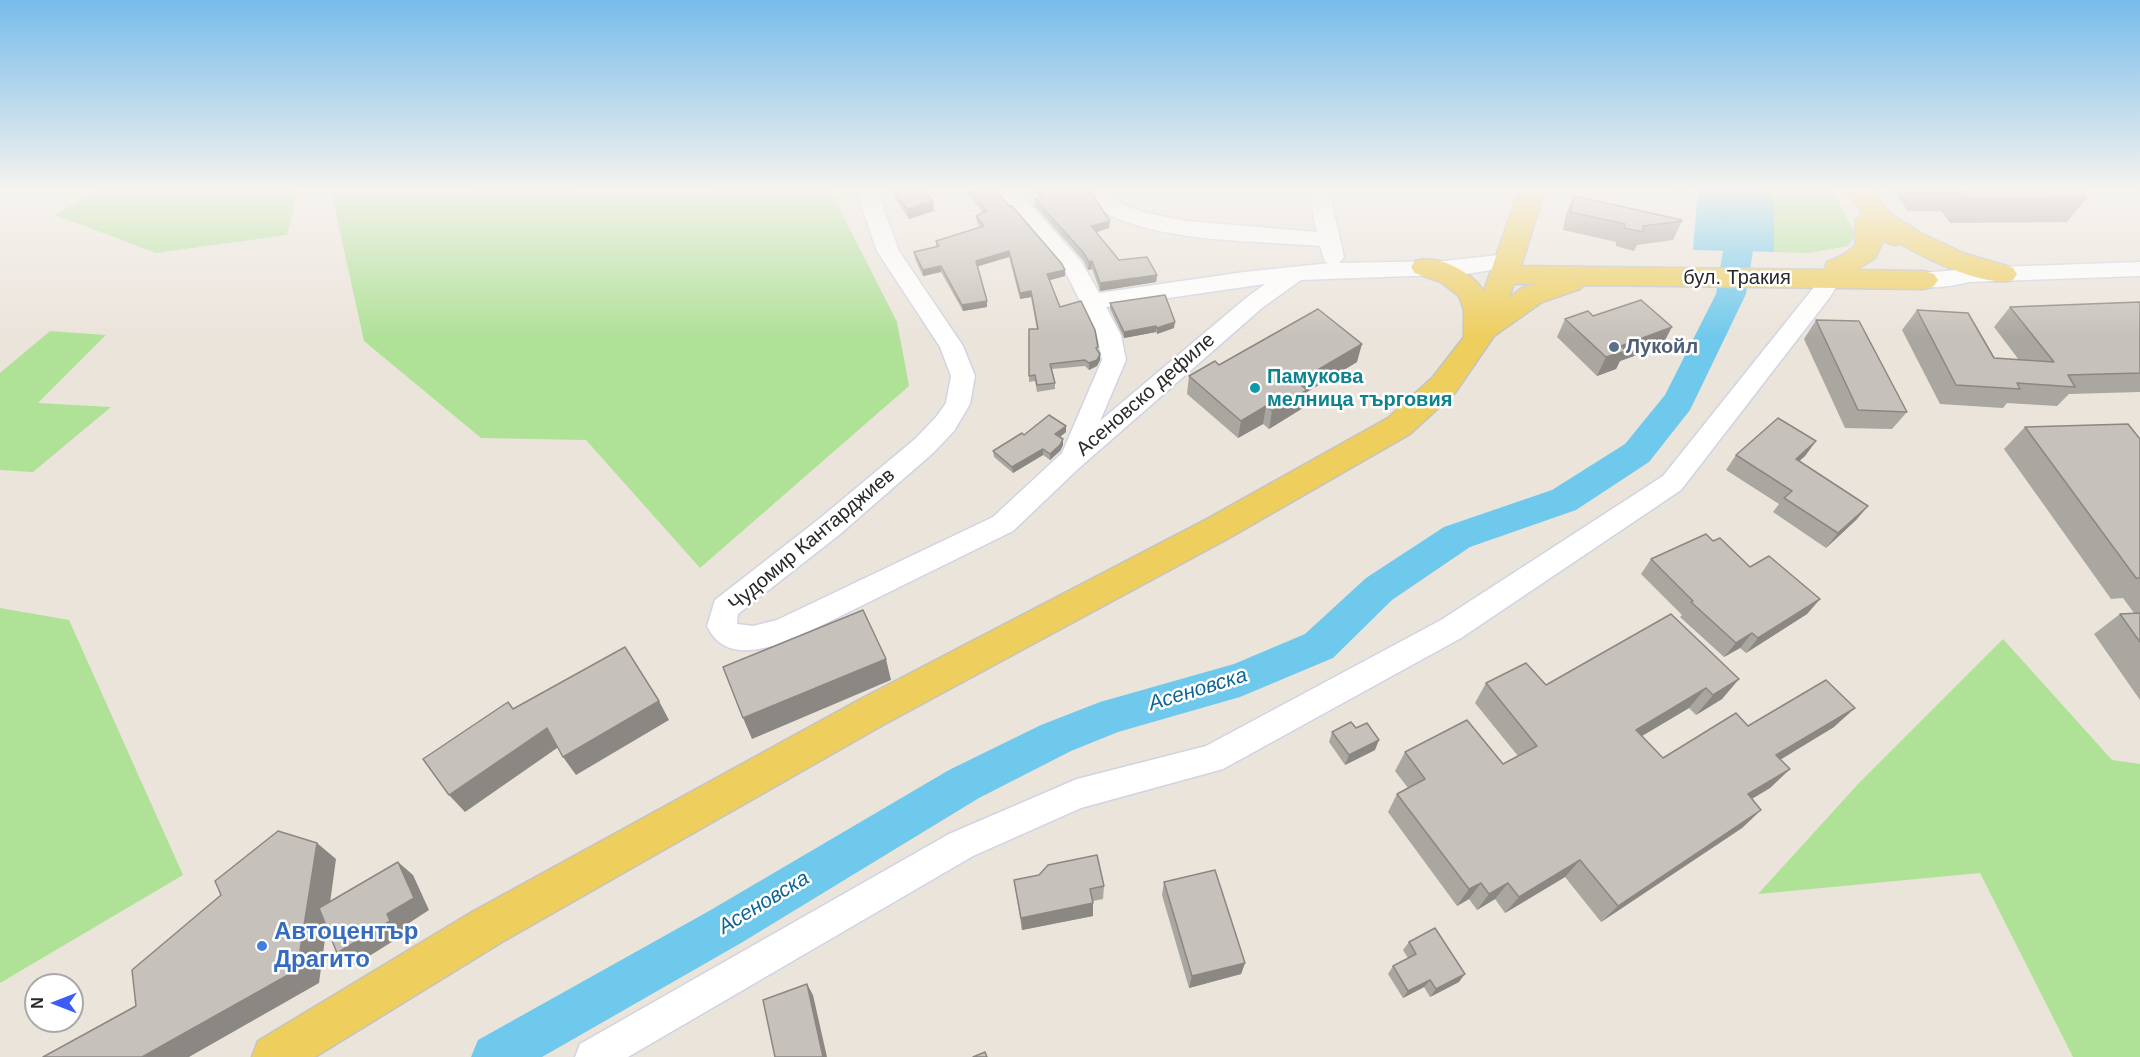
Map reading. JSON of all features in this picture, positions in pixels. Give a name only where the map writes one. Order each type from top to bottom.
[{"type":"main road","points":[[1480,334],[1497,268],[1513,239]]},
{"type":"main road","points":[[1523,239],[1528,250],[1557,262]]},
{"type":"main road","points":[[1834,274],[1868,249],[1870,239]]},
{"type":"main road","points":[[1888,239],[1912,275]]},
{"type":"main road","points":[[1912,239],[1968,266],[2003,274]]},
{"type":"main road","name":"бул. Тракия","points":[[1497,268],[1557,262],[1690,271],[1912,275]]},
{"type":"main road","points":[[1425,267],[1448,273],[1472,295],[1479,312],[1480,334]]},
{"type":"main road","name":"бул. Тракия","points":[[1497,268],[1611,277],[1690,271]]},
{"type":"main road","points":[[274,1057],[487,927],[870,713],[1217,529],[1399,426],[1444,385],[1480,334],[1538,293],[1566,284],[1611,277]]},
{"type":"street","name":"Чудомир Кантарджиев","points":[[884,239],[888,251],[951,346],[963,376],[957,404],[945,424],[924,446],[830,527],[725,608],[721,626],[729,636],[737,637],[753,638],[782,631],[1003,524]]},
{"type":"street","points":[[1049,239],[1073,266],[1109,335],[1114,360],[1070,461]]},
{"type":"street","points":[[1321,239],[1329,240],[1336,270]]},
{"type":"street","points":[[1091,302],[1296,273],[1425,267],[1497,268]]},
{"type":"street","name":"бул. Тракия","points":[[1912,275],[1947,280],[1969,275],[2140,269]]},
{"type":"street","name":"Асеновско дефиле","points":[[1003,524],[1070,461],[1254,303],[1296,273]]},
{"type":"street","points":[[593,1057],[961,845],[1077,794],[1212,759],[1451,629],[1672,483],[1834,274]]},
{"type":"green space","points":[[120,239],[256,239],[156,253]]},
{"type":"green space","points":[[342,239],[855,239],[897,322],[909,386],[700,568],[586,440],[481,438],[364,341]]},
{"type":"green space","points":[[1774,239],[1853,239],[1848,246],[1809,253],[1774,252]]},
{"type":"green space","points":[[50,331],[106,335],[38,403],[111,407],[33,472],[0,470],[0,373]]},
{"type":"green space","points":[[0,608],[69,620],[183,875],[0,983]]},
{"type":"green space","points":[[2003,639],[2112,760],[2140,764],[2140,1057],[2073,1057],[1980,873],[1758,894],[1859,783]]},
{"type":"water","points":[[1694,239],[1774,239],[1774,252],[1693,250]]},
{"type":"building","points":[[1041,239],[1065,270],[1047,274],[1060,307],[1081,301],[1095,330],[1098,347],[1096,348],[1100,354],[1097,360],[1089,363],[1085,360],[1050,364],[1055,383],[1037,385],[1035,375],[1029,376],[1029,329],[1038,329],[1031,291],[1020,293],[1009,251],[976,261],[987,301],[962,305],[941,266],[923,270],[914,252],[939,246],[936,241]]},
{"type":"building","points":[[1072,239],[1102,239],[1119,260],[1147,257],[1157,275],[1100,283],[1092,261],[1089,262]]},
{"type":"building","points":[[1165,295],[1175,322],[1157,328],[1156,326],[1124,332],[1110,303]]},
{"type":"building","points":[[1641,300],[1672,327],[1621,346],[1626,351],[1606,357],[1565,319],[1588,311],[1593,316]]},
{"type":"building","points":[[2140,302],[2140,373],[2068,375],[2075,387],[2017,383],[2020,389],[1956,385],[1917,310],[1968,313],[1994,358],[2054,362],[2010,307]]},
{"type":"building","name":"Памукова мелница търговия","points":[[1318,309],[1362,344],[1297,382],[1307,390],[1272,411],[1266,406],[1241,421],[1189,376],[1215,361],[1219,365]]},
{"type":"building","points":[[1816,320],[1859,321],[1907,412],[1858,410]]},
{"type":"building","points":[[1049,415],[1066,426],[1055,434],[1063,439],[1050,454],[1043,449],[1012,467],[993,451],[1022,433],[1024,435]]},
{"type":"building","points":[[1778,418],[1816,441],[1796,459],[1868,506],[1838,533],[1784,498],[1792,491],[1736,455]]},
{"type":"building","points":[[2128,424],[2140,439],[2140,578],[2136,578],[2025,427]]},
{"type":"building","points":[[1706,534],[1713,541],[1720,538],[1750,567],[1769,556],[1820,599],[1758,638],[1752,633],[1736,643],[1691,602],[1693,601],[1651,559]]},
{"type":"building","points":[[863,610],[886,659],[743,718],[723,667]]},
{"type":"building","points":[[2140,613],[2140,642],[2120,614]]},
{"type":"building","points":[[1671,614],[1739,679],[1713,695],[1706,688],[1636,730],[1663,758],[1736,713],[1748,726],[1826,680],[1855,708],[1776,755],[1790,769],[1748,794],[1761,810],[1618,906],[1580,860],[1519,897],[1508,883],[1489,894],[1481,883],[1469,889],[1397,794],[1425,779],[1405,752],[1467,720],[1503,764],[1537,746],[1486,683],[1526,663],[1546,685]]},
{"type":"building","points":[[625,647],[659,701],[563,757],[547,728],[449,795],[423,759],[508,702],[513,709]]},
{"type":"building","points":[[1351,722],[1356,728],[1367,723],[1379,740],[1349,755],[1332,732]]},
{"type":"building","points":[[278,831],[317,843],[297,970],[142,1057],[43,1057],[136,1006],[132,970],[221,895],[215,881]]},
{"type":"building","points":[[1097,855],[1104,886],[1090,889],[1093,903],[1021,918],[1014,880],[1039,875],[1048,865]]},
{"type":"building","points":[[398,862],[414,898],[387,914],[390,921],[337,953],[319,908]]},
{"type":"building","points":[[1215,870],[1245,963],[1192,976],[1164,882]]},
{"type":"building","points":[[1435,928],[1465,974],[1436,989],[1430,980],[1408,991],[1393,966],[1416,954],[1409,942]]},
{"type":"building","points":[[807,984],[823,1057],[775,1057],[763,1000]]},
{"type":"building","points":[[985,1052],[987,1057],[973,1057]]},
{"type":"waterway","name":"Асеновска","points":[[495,1057],[725,927],[964,784],[1056,738],[1114,715],[1240,680],[1319,646],[1379,589],[1457,537],[1564,500],[1637,453],[1678,402],[1731,294],[1738,239]]},
{"type":"place","name":"Лукойл","points":[[1614,347]]},
{"type":"place","name":"Памукова мелница търговия","points":[[1255,388]]},
{"type":"place","name":"Автоцентър Драгито","points":[[262,946]]}]
